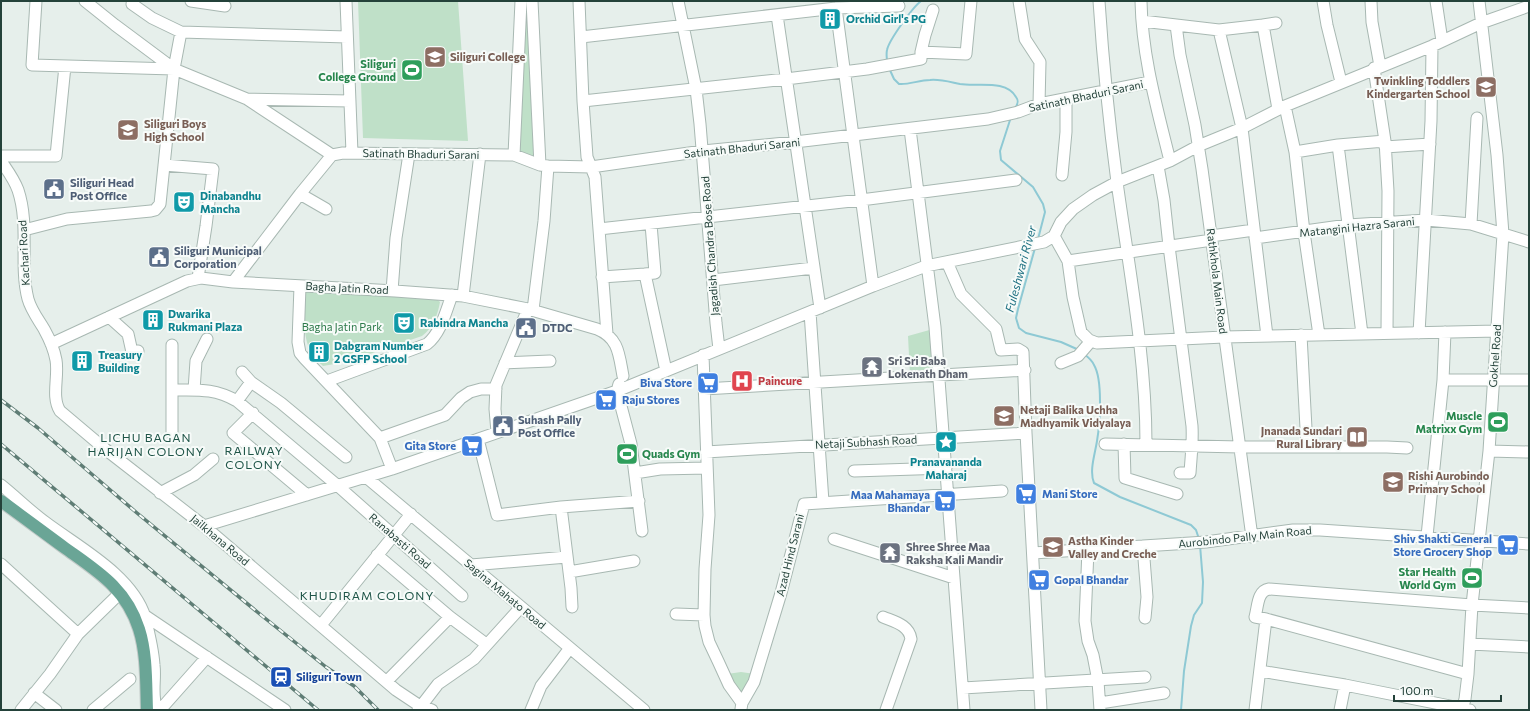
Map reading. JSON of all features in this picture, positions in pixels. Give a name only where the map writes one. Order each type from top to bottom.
[{"type":"main road","points":[[1,501],[103,575],[125,600],[136,619],[143,643],[146,710]]},
{"type":"street","points":[[36,1],[32,65],[174,69]]},
{"type":"street","points":[[85,1],[174,69],[247,99],[332,155],[300,194],[233,282]]},
{"type":"street","points":[[191,1],[225,6]]},
{"type":"street","points":[[346,1],[352,153]]},
{"type":"street","points":[[514,155],[521,1]]},
{"type":"street","points":[[497,432],[495,418],[496,389],[505,363],[531,310],[544,221],[544,166],[532,1]]},
{"type":"street","points":[[579,1],[587,157],[594,174],[607,334],[612,339],[618,351],[623,376],[617,391],[631,444],[642,531]]},
{"type":"street","name":"Jagadish Chandra Bose Road","points":[[678,1],[696,89],[703,151],[719,349]]},
{"type":"street","points":[[921,52],[966,54],[971,1]]},
{"type":"street","points":[[1019,1],[1025,39],[1040,62],[1039,104]]},
{"type":"street","points":[[1099,1],[1105,91],[1140,342],[1146,412],[1146,444]]},
{"type":"street","points":[[1141,1],[1150,82],[1170,161]]},
{"type":"street","points":[[1324,1],[1327,25],[1341,82]]},
{"type":"street","points":[[1371,1],[1385,144],[1388,191],[1387,333]]},
{"type":"street","points":[[1419,333],[1432,91],[1437,43],[1436,1]]},
{"type":"street","name":"Gokhel Road","points":[[1465,710],[1472,605],[1489,451],[1503,234],[1479,1]]},
{"type":"street","points":[[132,4],[152,18],[180,32],[347,37]]},
{"type":"street","points":[[581,37],[836,8],[899,6]]},
{"type":"street","points":[[204,526],[392,469],[617,391],[873,286],[926,266],[1049,239],[1061,222],[1073,209],[1093,195],[1117,182],[1170,161],[1198,146],[1242,128],[1281,107],[1437,43],[1481,23],[1529,6]]},
{"type":"street","points":[[836,8],[873,286]]},
{"type":"street","points":[[583,101],[844,72],[921,60],[921,52],[925,35],[933,10]]},
{"type":"street","points":[[776,15],[813,268],[815,310],[815,382],[823,502]]},
{"type":"street","points":[[1142,20],[1176,26],[1219,30],[1263,26],[1276,23]]},
{"type":"street","name":"Rathkhola Main Road","points":[[1176,26],[1180,55],[1195,125],[1212,238],[1224,337],[1252,537]]},
{"type":"street","points":[[1263,26],[1281,107],[1295,152],[1304,232],[1319,335]]},
{"type":"street","points":[[1219,30],[1242,128],[1267,336]]},
{"type":"street","points":[[24,230],[67,219],[156,210],[160,204],[174,69],[180,32]]},
{"type":"street","points":[[1,156],[56,156],[64,66]]},
{"type":"street","name":"Satinath Bhaduri Sarani","points":[[332,155],[352,153],[514,155],[544,166],[591,167],[703,151],[853,136],[988,119],[1013,113],[1039,104],[1150,82]]},
{"type":"street","points":[[247,99],[350,101]]},
{"type":"street","points":[[1062,175],[1066,132],[1066,99]]},
{"type":"street","points":[[1471,224],[1477,118]]},
{"type":"street","points":[[910,128],[926,266],[934,313],[940,376],[964,710]]},
{"type":"street","points":[[1295,152],[1338,146],[1430,144]]},
{"type":"street","points":[[1338,146],[1362,334]]},
{"type":"street","points":[[392,291],[396,238],[409,154]]},
{"type":"street","points":[[463,296],[480,154]]},
{"type":"street","name":"Kachari Road","points":[[1,161],[14,180],[18,190],[24,230],[25,275],[31,308],[45,330],[51,344]]},
{"type":"street","points":[[164,165],[213,169],[198,278]]},
{"type":"street","points":[[1158,166],[1164,200],[1192,426],[1193,440],[1190,473],[1180,473]]},
{"type":"street","points":[[598,229],[861,200],[1016,180]]},
{"type":"street","points":[[300,194],[326,209]]},
{"type":"street","name":"Matangini Hazra Sarani","points":[[1068,261],[1212,238],[1304,232],[1348,225],[1426,220],[1471,224],[1529,242]]},
{"type":"street","points":[[602,277],[655,273],[651,224]]},
{"type":"street","points":[[1049,239],[1068,261],[1073,297],[1086,347]]},
{"type":"street","points":[[947,262],[961,294],[996,329],[1001,350],[1018,349],[1023,352],[1025,370],[1026,433],[1042,710]]},
{"type":"street","points":[[713,280],[813,268]]},
{"type":"street","points":[[645,274],[666,371]]},
{"type":"street","name":"Bagha Jatin Road","points":[[51,344],[187,281],[198,278],[233,282],[463,296],[531,310],[607,334]]},
{"type":"street","points":[[300,286],[299,348],[305,359],[380,438],[392,469]]},
{"type":"street","points":[[327,381],[429,342],[441,324],[452,295]]},
{"type":"street","points":[[109,317],[128,334],[132,352],[138,351]]},
{"type":"street","points":[[1061,363],[1078,356],[1086,347],[1097,343],[1224,337],[1497,331]]},
{"type":"street","points":[[1427,536],[1443,380],[1445,332]]},
{"type":"street","points":[[1301,335],[1307,447]]},
{"type":"street","points":[[194,390],[196,361],[207,339]]},
{"type":"street","name":"Jailkhana Road","points":[[51,344],[57,364],[57,403],[60,411],[160,493],[204,526],[419,708],[432,710]]},
{"type":"street","points":[[172,345],[172,433]]},
{"type":"street","points":[[703,356],[709,516],[704,615],[706,633],[729,685],[741,706]]},
{"type":"street","points":[[505,363],[550,360]]},
{"type":"street","points":[[704,389],[1025,370]]},
{"type":"street","points":[[242,372],[251,382],[281,403],[346,457]]},
{"type":"street","points":[[623,376],[638,382]]},
{"type":"street","points":[[1443,380],[1529,380]]},
{"type":"street","points":[[237,401],[251,382]]},
{"type":"street","points":[[380,438],[445,415],[460,398],[470,392],[481,389],[496,389]]},
{"type":"street","name":"Ranabasti Road","points":[[173,390],[218,392],[237,401],[394,534],[462,596]]},
{"type":"street","points":[[253,413],[233,433],[307,495]]},
{"type":"street","name":"Netaji Subhash Road","points":[[706,452],[1026,433]]},
{"type":"street","points":[[478,440],[497,516],[638,501]]},
{"type":"street","points":[[1105,444],[1240,447],[1407,448]]},
{"type":"street","points":[[1124,444],[1125,478],[1178,494]]},
{"type":"street","points":[[1489,451],[1529,452]]},
{"type":"street","points":[[160,493],[194,475],[212,459]]},
{"type":"street","points":[[635,474],[660,469],[707,468]]},
{"type":"street","points":[[854,471],[946,468]]},
{"type":"street","name":"Sagina Mahato Road","points":[[366,477],[570,648],[637,708]]},
{"type":"street","points":[[1,485],[43,521],[117,575],[138,602],[144,615],[152,649],[154,666],[154,700],[158,710],[207,657]]},
{"type":"street","name":"Azad Hind Sarani","points":[[741,706],[754,682],[760,663],[780,593],[802,506],[807,502],[1002,491]]},
{"type":"street","points":[[561,508],[572,607]]},
{"type":"street","points":[[320,624],[411,514]]},
{"type":"street","name":"Aurobindo Pally Main Road","points":[[1033,553],[1206,542],[1252,537],[1293,530],[1320,530],[1427,536],[1529,544]]},
{"type":"street","points":[[834,539],[954,578]]},
{"type":"street","points":[[1143,546],[1147,597],[1145,618]]},
{"type":"street","points":[[1088,550],[1086,631],[1093,655],[1098,681],[1100,706],[1164,693]]},
{"type":"street","points":[[377,555],[486,644]]},
{"type":"street","points":[[471,565],[567,557]]},
{"type":"street","points":[[569,572],[634,561]]},
{"type":"street","points":[[1,564],[78,634]]},
{"type":"street","points":[[1468,674],[1255,617],[1261,593],[1269,589],[1529,608]]},
{"type":"street","points":[[24,709],[34,693],[50,674],[78,634],[118,595]]},
{"type":"street","points":[[419,708],[438,684],[474,659],[521,607]]},
{"type":"street","points":[[676,614],[704,615]]},
{"type":"street","points":[[144,615],[286,710]]},
{"type":"street","points":[[387,681],[450,616]]},
{"type":"street","points":[[883,617],[905,627],[909,632],[911,639],[886,710]]},
{"type":"street","points":[[1255,710],[1266,619]]},
{"type":"street","points":[[1470,644],[1529,647]]},
{"type":"street","points":[[531,710],[541,686],[570,648]]},
{"type":"street","points":[[1260,671],[1345,685],[1465,710]]},
{"type":"street","points":[[963,688],[1145,677]]},
{"type":"street","points":[[93,710],[130,679]]},
{"type":"street","points":[[1340,710],[1345,685]]},
{"type":"street","points":[[34,693],[56,710]]},
{"type":"green space","name":"Siliguri College Ground","points":[[358,1],[458,1],[468,141],[363,138]]},
{"type":"green space","points":[[524,1],[528,1],[538,163],[517,155]]},
{"type":"green space","name":"Bagha Jatin Park","points":[[306,290],[437,299],[440,302],[434,320],[426,333],[422,336],[346,362],[323,366],[313,356],[306,339],[304,323]]},
{"type":"green space","points":[[933,329],[936,370],[910,375],[908,336]]},
{"type":"green space","points":[[741,672],[755,674],[741,695],[727,674]]},
{"type":"waterway","name":"Fuleshwari River","points":[[887,62],[887,50],[892,39],[907,17],[921,1]]},
{"type":"waterway","name":"Fuleshwari River","points":[[889,68],[894,79],[899,84],[926,80],[938,80],[967,85],[991,85],[1005,88],[1011,91],[1017,98],[1018,102],[1015,108]]},
{"type":"waterway","name":"Fuleshwari River","points":[[1011,117],[1000,151],[1001,160],[1033,187],[1043,204],[1045,212],[1038,239]]},
{"type":"waterway","name":"Fuleshwari River","points":[[1035,248],[1016,318],[1019,328],[1026,333],[1061,342],[1079,350]]},
{"type":"waterway","name":"Fuleshwari River","points":[[1084,354],[1094,365],[1097,372],[1100,391],[1099,424],[1092,468],[1094,483],[1120,497],[1191,525],[1196,530],[1199,539]]},
{"type":"waterway","name":"Fuleshwari River","points":[[1181,710],[1184,671],[1191,626],[1194,615],[1202,603],[1203,582],[1200,545]]},
{"type":"railway","points":[[1,400],[38,428],[137,513],[261,615],[326,667],[354,686],[378,710]]},
{"type":"railway","points":[[1,444],[318,710]]},
{"type":"place","name":"Orchid Girl's PG","points":[[830,19]]},
{"type":"place","name":"Siliguri College","points":[[435,57]]},
{"type":"place","name":"Siliguri College Ground","points":[[412,70]]},
{"type":"place","name":"Twinkling Toddlers Kindergarten School","points":[[1486,87]]},
{"type":"place","name":"Siliguri Boys High School","points":[[128,130]]},
{"type":"place","name":"Siliguri Head Post Office","points":[[54,189]]},
{"type":"place","name":"Dinabandhu Mancha","points":[[184,202]]},
{"type":"place","name":"Siliguri Municipal Corporation","points":[[159,257]]},
{"type":"place","name":"Dwarika Rukmani Plaza","points":[[153,320]]},
{"type":"place","name":"Rabindra Mancha","points":[[404,323]]},
{"type":"place","name":"DTDC","points":[[526,328]]},
{"type":"place","name":"Dabgram Number 2 GSFP School","points":[[319,352]]},
{"type":"place","name":"Treasury Building","points":[[82,361]]},
{"type":"place","name":"Sri Sri Baba Lokenath Dham","points":[[872,367]]},
{"type":"place","name":"Paincure","points":[[742,381]]},
{"type":"place","name":"Biva Store","points":[[708,383]]},
{"type":"place","name":"Raju Stores","points":[[606,400]]},
{"type":"place","name":"Netaji Balika Uchha Madhyamik Vidyalaya","points":[[1004,416]]},
{"type":"place","name":"Muscle Matrixx Gym","points":[[1498,422]]},
{"type":"place","name":"Suhash Pally Post Office","points":[[503,426]]},
{"type":"place","name":"Jnanada Sundari Rural Library","points":[[1357,437]]},
{"type":"place","name":"Pranavananda Maharaj","points":[[946,442]]},
{"type":"place","name":"Gita Store","points":[[472,446]]},
{"type":"place","name":"Quads Gym","points":[[627,454]]},
{"type":"place","name":"Rishi Aurobindo Primary School","points":[[1393,482]]},
{"type":"place","name":"Mani Store","points":[[1026,494]]},
{"type":"place","name":"Maa Mahamaya Bhandar","points":[[945,501]]},
{"type":"place","name":"Shiv Shakti General Store Grocery Shop","points":[[1508,545]]},
{"type":"place","name":"Astha Kinder Valley and Creche","points":[[1053,547]]},
{"type":"place","name":"Shree Shree Maa Raksha Kali Mandir","points":[[890,553]]},
{"type":"place","name":"Star Health World Gym","points":[[1472,578]]},
{"type":"place","name":"Gopal Bhandar","points":[[1039,580]]},
{"type":"place","name":"Siliguri Town","points":[[281,677]]},
{"type":"district","name":"LICHU BAGAN HARIJAN COLONY","points":[[146,445]]},
{"type":"district","name":"RAILWAY COLONY","points":[[254,458]]},
{"type":"district","name":"KHUDIRAM COLONY","points":[[367,596]]}]
